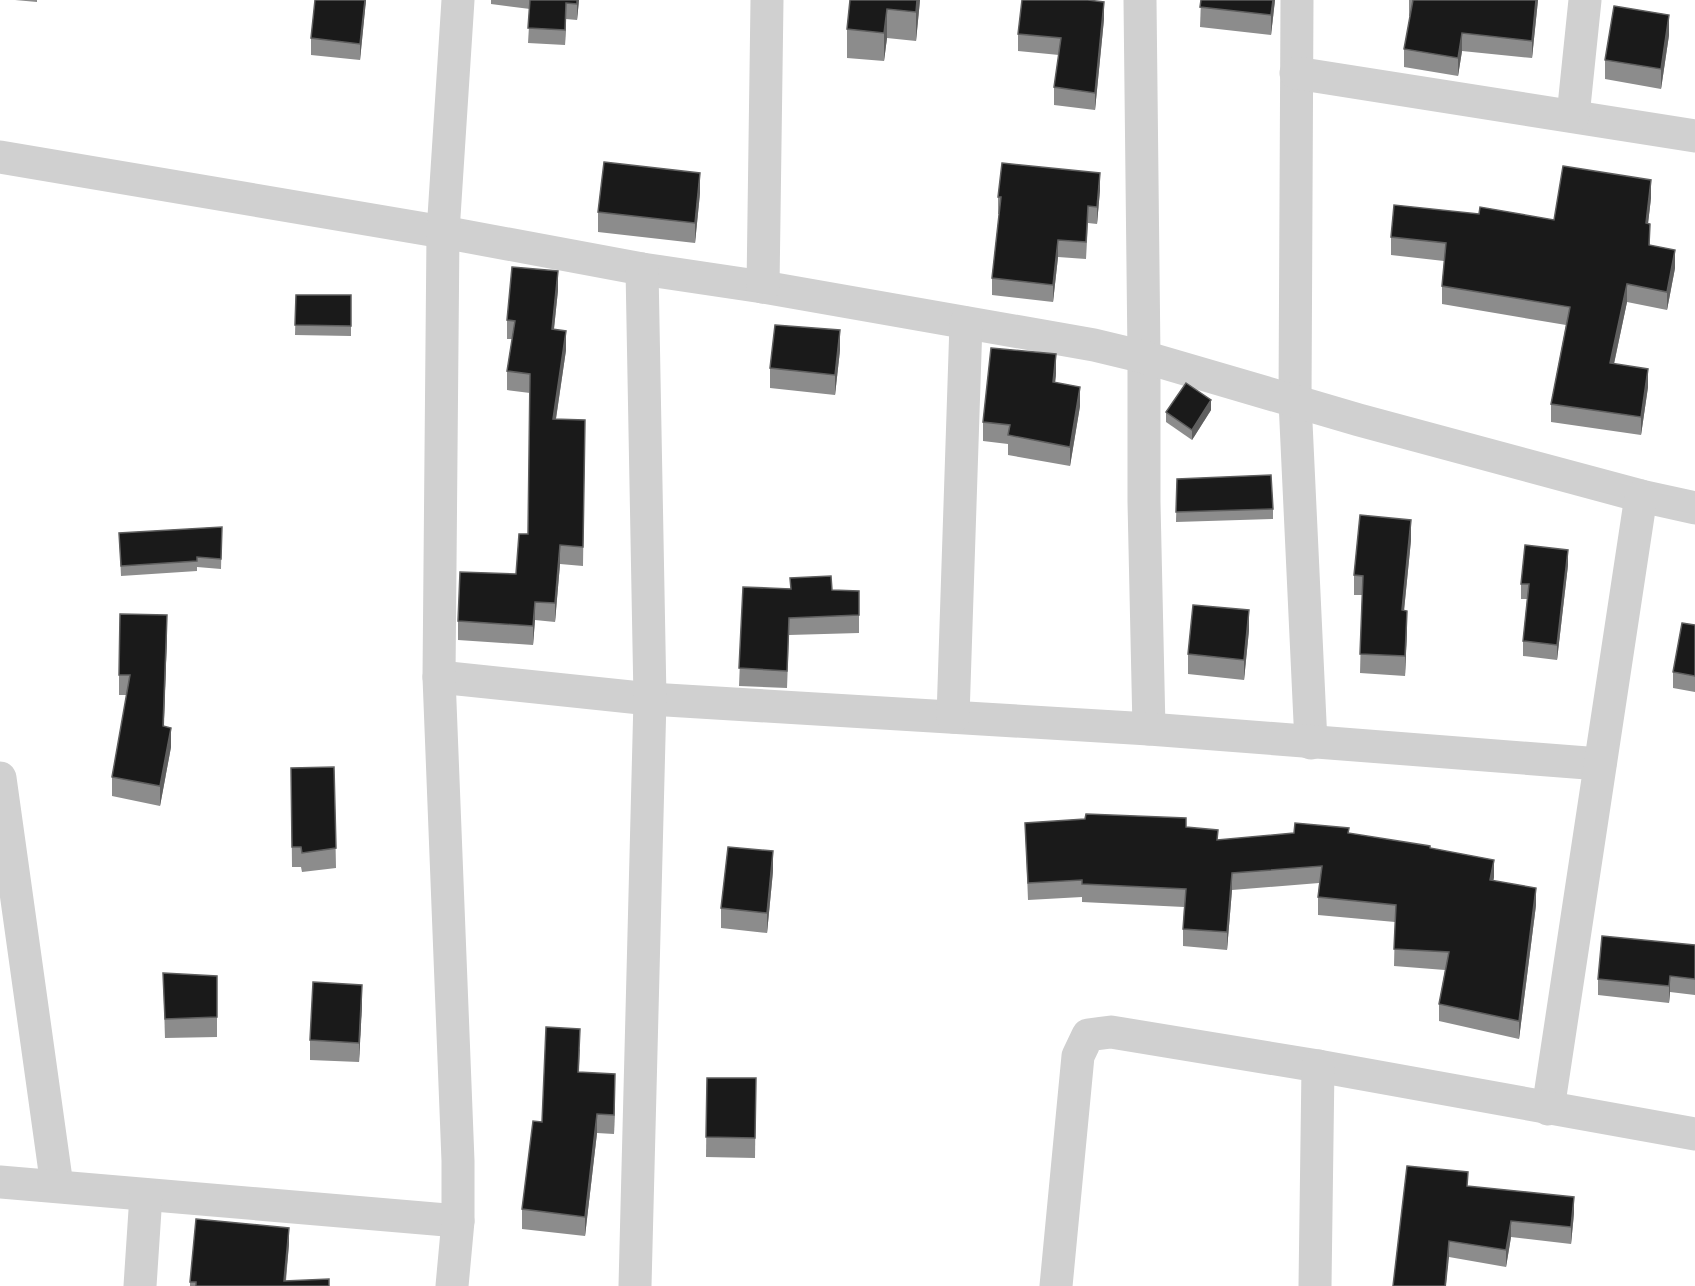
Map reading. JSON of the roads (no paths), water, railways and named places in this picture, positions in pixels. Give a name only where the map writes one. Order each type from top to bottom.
[{"type":"street","points":[[452,1286],[458,1221],[458,1161],[439,677],[443,232],[458,0]]},
{"type":"street","points":[[763,287],[767,0]]},
{"type":"street","points":[[1140,0],[1144,502],[1149,729]]},
{"type":"street","points":[[1297,0],[1295,401],[1311,743]]},
{"type":"street","points":[[1573,116],[1585,0]]},
{"type":"street","points":[[1296,73],[1695,136]]},
{"type":"street","points":[[0,157],[1094,345],[1144,357],[1370,423],[1641,496],[1695,508]]},
{"type":"street","points":[[635,1286],[650,699],[642,269]]},
{"type":"street","points":[[953,717],[966,323]]},
{"type":"street","points":[[1548,1109],[1641,496]]},
{"type":"street","points":[[439,677],[650,699],[1149,729],[1600,764]]},
{"type":"street","points":[[0,778],[57,1186]]},
{"type":"street","points":[[1056,1286],[1078,1056],[1088,1035],[1111,1032],[1318,1066],[1695,1134]]},
{"type":"street","points":[[1315,1286],[1318,1066]]},
{"type":"street","points":[[0,1182],[458,1221]]},
{"type":"street","points":[[140,1286],[146,1195]]}]
